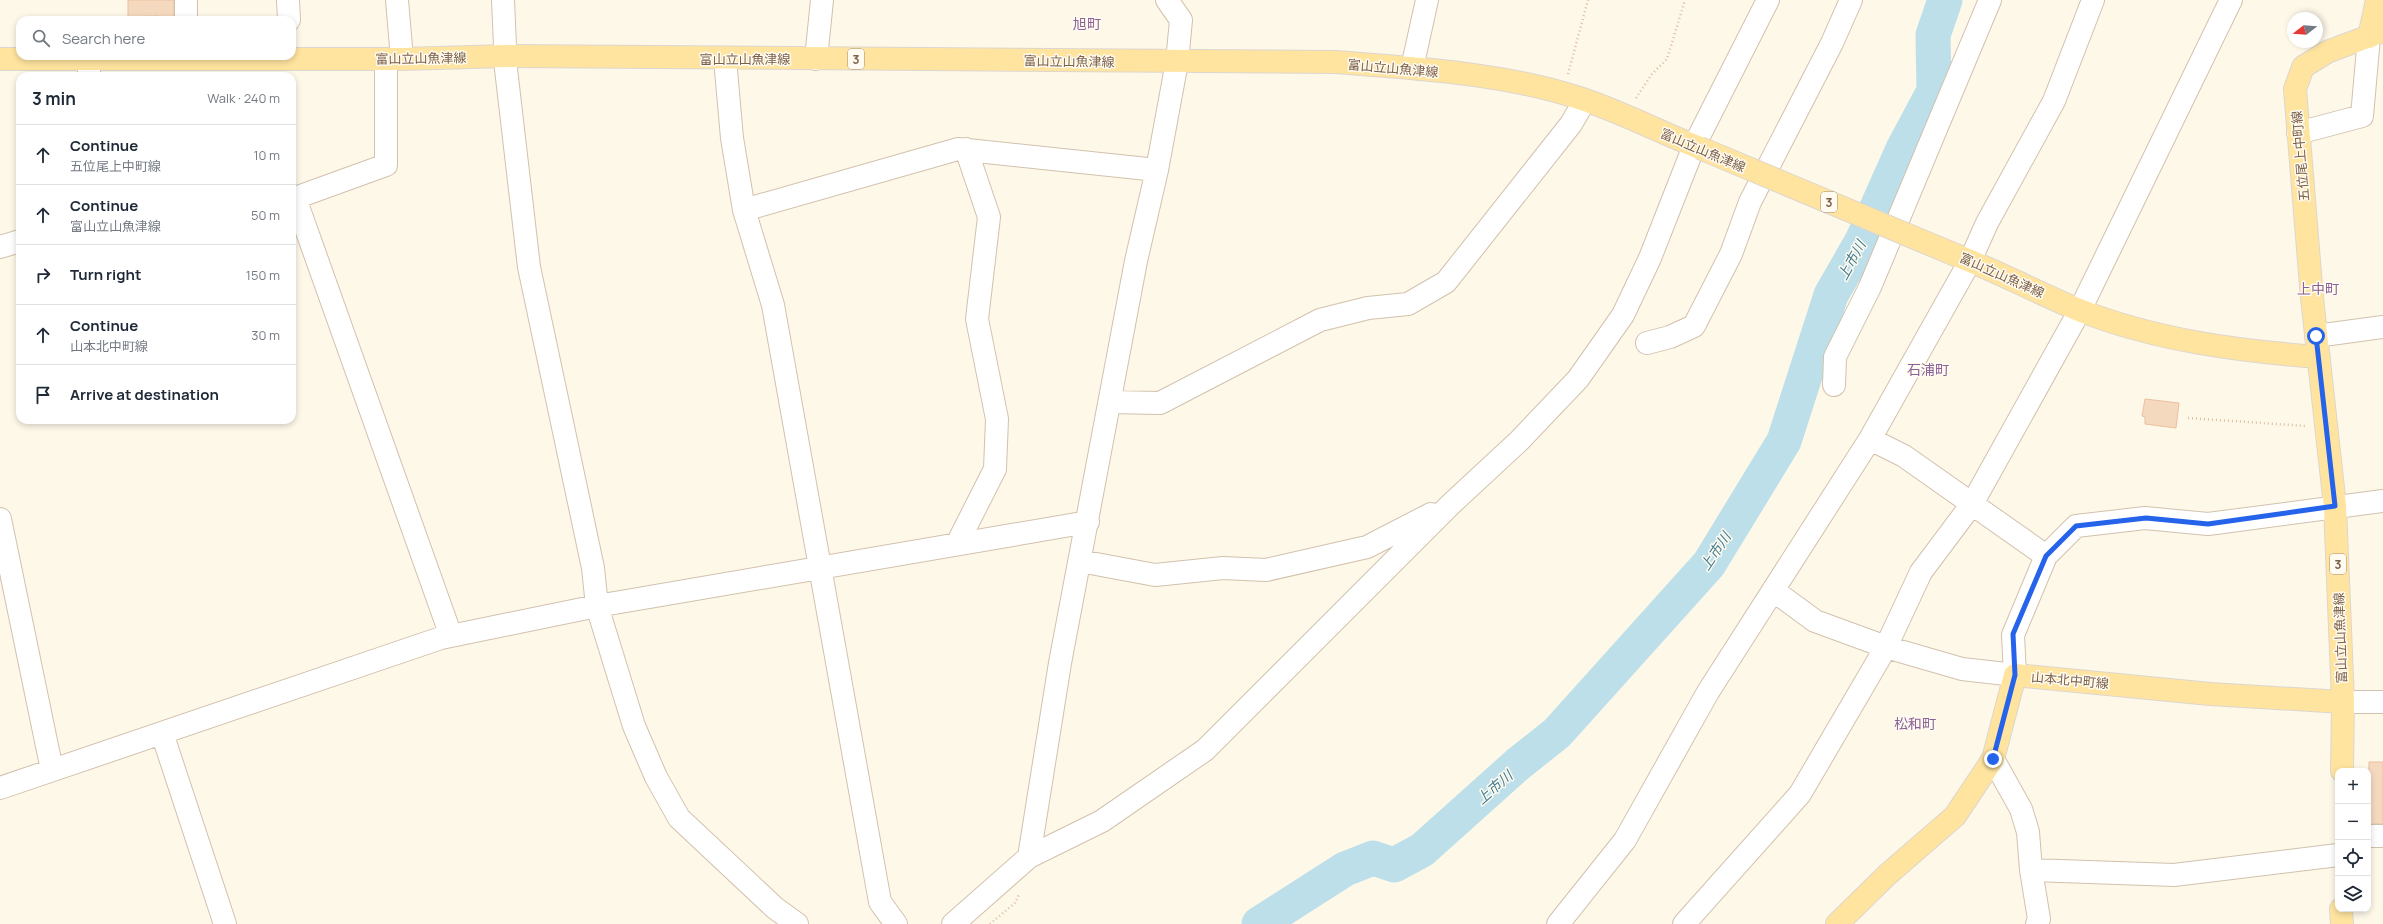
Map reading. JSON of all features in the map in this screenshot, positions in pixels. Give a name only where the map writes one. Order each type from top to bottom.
[{"type":"main road","points":[[2376,0],[2376,34]]},
{"type":"main road","name":"五位尾上中町線","points":[[2318,347],[2294,89],[2303,67],[2327,52],[2376,34]]},
{"type":"main road","name":"富山立山魚津線","points":[[296,57],[394,59],[506,56],[725,59],[1335,62],[1412,68],[1521,83],[1585,100],[1964,258],[2080,310],[2165,337],[2246,350],[2318,347],[2335,506],[2343,702],[2342,768]]},
{"type":"main road","name":"富山立山魚津線","points":[[0,59],[89,67],[157,60]]},
{"type":"main road","name":"山本北中町線","points":[[1837,924],[1887,875],[1955,816],[1993,759],[2015,675],[2210,694],[2343,702]]},
{"type":"main road","points":[[2341,912],[2342,924]]},
{"type":"street","points":[[186,0],[186,16]]},
{"type":"street","points":[[288,0],[289,16]]},
{"type":"street","points":[[296,198],[386,165],[397,0]]},
{"type":"street","points":[[503,0],[506,56],[529,267],[593,568],[597,606],[634,726],[656,777],[679,818],[760,895],[797,924]]},
{"type":"street","points":[[816,59],[822,0]]},
{"type":"street","points":[[1029,857],[1060,663],[1088,522],[1136,261],[1157,170],[1177,62],[1181,20],[1167,0]]},
{"type":"street","points":[[1412,68],[1428,0]]},
{"type":"street","points":[[953,924],[1029,857],[1102,821],[1205,750],[1451,504],[1519,441],[1578,380],[1623,315],[1650,258],[1697,147],[1768,0]]},
{"type":"street","points":[[1647,343],[1670,337],[1694,326],[1731,254],[1750,202],[1816,76],[1851,0]]},
{"type":"street","points":[[1834,385],[1835,357],[1873,280],[1990,0]]},
{"type":"street","points":[[1558,924],[1625,840],[1708,692],[1870,439],[1964,258],[1987,223],[2054,101],[2093,0]]},
{"type":"street","points":[[1684,924],[1800,794],[1886,647],[1922,572],[1972,504],[2080,310],[2231,0]]},
{"type":"street","points":[[2298,133],[2362,116],[2376,34]]},
{"type":"street","points":[[725,59],[732,138],[744,210],[773,305],[880,902],[896,924]]},
{"type":"street","points":[[1110,402],[1160,403],[1320,320],[1368,308],[1408,304],[1446,282],[1571,124],[1585,100]]},
{"type":"street","points":[[744,210],[958,149],[1157,170]]},
{"type":"street","points":[[957,544],[995,469],[997,420],[977,319],[990,217],[966,150]]},
{"type":"street","points":[[296,201],[451,636]]},
{"type":"street","points":[[0,247],[16,242]]},
{"type":"street","points":[[2318,347],[2383,327]]},
{"type":"street","points":[[1870,439],[1904,456],[2046,556]]},
{"type":"street","points":[[1774,591],[1815,621],[1886,647],[1962,669],[2015,675],[2013,634],[2046,556],[2076,526],[2146,518],[2208,524],[2335,506],[2383,501]]},
{"type":"street","points":[[1080,561],[1156,575],[1223,568],[1266,570],[1367,547],[1451,504]]},
{"type":"street","points":[[0,519],[52,770]]},
{"type":"street","points":[[0,788],[451,636],[597,606],[1088,522]]},
{"type":"street","points":[[2343,702],[2383,702]]},
{"type":"street","points":[[162,733],[225,924]]},
{"type":"street","points":[[1993,759],[2021,809],[2028,832],[2031,870],[2039,919],[2037,924]]},
{"type":"street","points":[[2371,836],[2383,836]]},
{"type":"street","points":[[2031,870],[2174,875],[2335,854]]},
{"type":"path","points":[[1562,93],[1588,0]]},
{"type":"path","points":[[1626,118],[1642,88],[1667,59],[1685,0]]},
{"type":"path","points":[[2188,418],[2326,427]]},
{"type":"building","points":[[128,0],[174,0],[174,16],[128,16]]},
{"type":"building","points":[[2145,399],[2179,403],[2176,428],[2145,424],[2145,417],[2142,416]]},
{"type":"building","points":[[2369,762],[2383,762],[2383,824],[2371,824],[2371,768],[2369,768]]},
{"type":"waterway","name":"上市川","points":[[1259,924],[1345,869],[1373,858],[1394,865],[1422,850],[1518,764],[1557,733],[1709,564],[1784,441],[1831,295],[1862,241],[1903,149],[1934,91],[1933,35],[1945,0]]},
{"type":"district","name":"旭町","points":[[1087,23]]},
{"type":"district","name":"上中町","points":[[2318,288]]},
{"type":"district","name":"石浦町","points":[[1928,369]]},
{"type":"district","name":"松和町","points":[[1915,723]]},
{"type":"route","points":[[1993,759],[2015,675],[2013,634],[2046,556],[2076,526],[2146,518],[2208,524],[2335,506],[2316,336]]}]
